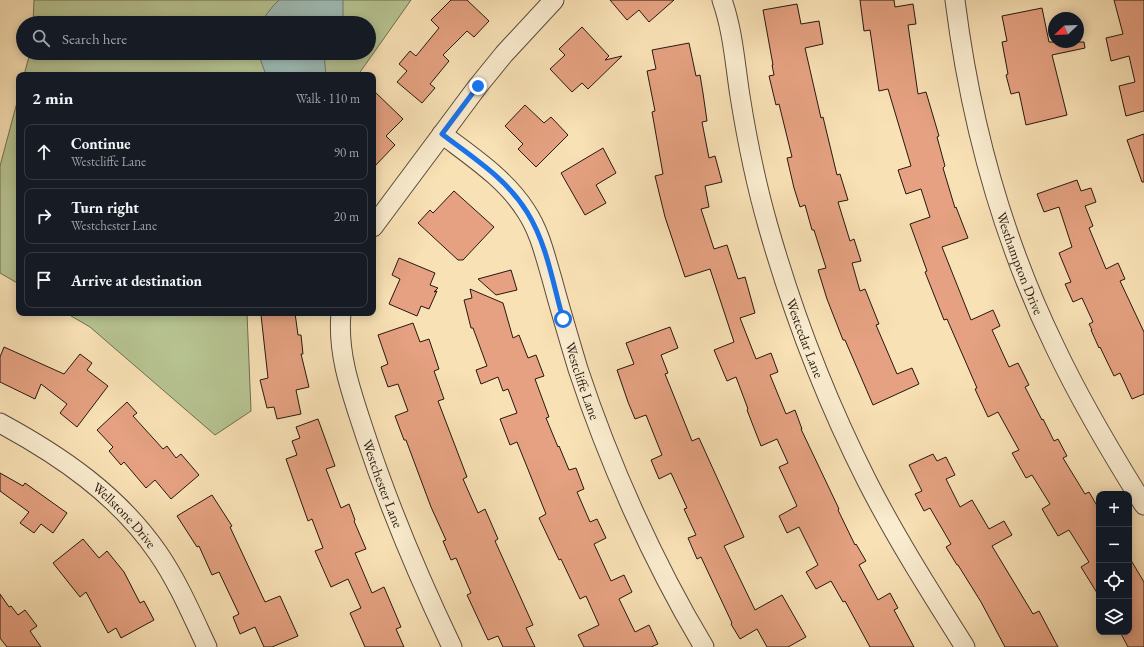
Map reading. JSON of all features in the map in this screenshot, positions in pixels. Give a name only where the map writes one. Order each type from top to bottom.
[{"type":"street","points":[[376,223],[392,199],[478,86],[504,54],[554,0]]},
{"type":"street","name":"Westcedar Lane","points":[[722,0],[728,20],[745,126],[766,218],[788,290],[809,350],[829,400],[871,488],[903,546],[965,647]]},
{"type":"street","name":"Westhampton Drive","points":[[955,0],[967,81],[982,147],[997,200],[1021,268],[1044,324],[1067,372],[1096,426],[1144,505]]},
{"type":"street","name":"Westcliffe Lane","points":[[442,134],[499,179],[520,202],[533,224],[544,250],[579,370],[617,470],[666,578],[704,647]]},
{"type":"street","name":"Westchester Lane","points":[[341,316],[340,338],[345,367],[374,461],[410,555],[452,647]]},
{"type":"street","name":"Wellstone Drive","points":[[0,423],[66,463],[106,494],[134,522],[157,552],[175,582],[207,647]]},
{"type":"green space","points":[[34,0],[411,0],[376,50],[376,16],[33,16]]},
{"type":"green space","points":[[28,60],[369,60],[360,72],[25,72]]},
{"type":"green space","points":[[16,106],[16,282],[0,273],[0,166]]},
{"type":"green space","points":[[71,316],[247,316],[251,411],[215,435],[90,327]]},
{"type":"water","points":[[279,0],[343,0],[343,16],[265,16]]},
{"type":"water","points":[[261,60],[324,60],[326,72],[265,72]]},
{"type":"building","points":[[451,0],[467,0],[489,21],[474,37],[467,31],[443,55],[449,61],[430,84],[435,88],[422,103],[397,82],[407,71],[399,64],[410,51],[416,56],[439,28],[431,20]]},
{"type":"building","points":[[610,0],[674,0],[649,22],[639,10],[627,20]]},
{"type":"building","points":[[860,0],[894,0],[895,7],[913,4],[916,24],[908,25],[918,94],[926,92],[939,136],[937,137],[945,166],[943,168],[955,208],[956,207],[968,238],[942,247],[971,320],[993,310],[1000,326],[992,330],[1009,367],[1018,363],[1029,385],[1025,387],[1042,420],[1043,419],[1054,441],[1058,439],[1067,456],[1063,458],[1085,494],[1089,492],[1096,504],[1096,591],[1081,567],[1089,562],[1069,530],[1058,536],[1042,509],[1050,504],[1032,475],[1026,478],[1012,453],[1019,450],[998,412],[988,417],[947,319],[944,320],[925,272],[927,271],[910,224],[930,217],[921,189],[906,194],[898,170],[911,166],[888,89],[879,91],[870,30],[864,31]]},
{"type":"building","points":[[1114,0],[1144,0],[1144,111],[1126,116],[1119,86],[1135,82],[1129,56],[1111,61],[1106,38],[1123,34]]},
{"type":"building","points":[[797,4],[801,24],[819,21],[823,44],[805,48],[821,118],[823,117],[837,175],[840,174],[848,200],[838,202],[850,241],[854,239],[861,261],[852,263],[860,291],[865,289],[879,324],[876,325],[897,374],[912,368],[919,384],[873,405],[845,340],[843,340],[827,299],[818,270],[826,268],[814,230],[812,230],[805,205],[800,207],[794,188],[787,158],[792,157],[779,104],[776,105],[769,76],[774,75],[763,10]]},
{"type":"building","points":[[1042,8],[1048,37],[1048,48],[1084,48],[1084,42],[1085,48],[1052,55],[1067,115],[1026,125],[1019,92],[1011,94],[1006,75],[1008,74],[1002,42],[1007,41],[1002,16]]},
{"type":"building","points":[[582,27],[609,56],[605,60],[622,56],[588,89],[582,83],[572,92],[550,69],[565,55],[559,49]]},
{"type":"building","points":[[689,43],[696,76],[700,75],[707,121],[702,122],[709,158],[715,156],[722,182],[705,186],[709,207],[701,209],[714,249],[727,245],[738,279],[745,277],[755,313],[740,318],[756,359],[771,353],[778,372],[770,375],[786,414],[795,410],[801,429],[839,509],[838,510],[855,545],[856,544],[866,561],[859,565],[878,600],[890,593],[898,608],[894,610],[914,647],[870,647],[845,601],[843,602],[831,581],[816,589],[806,572],[818,565],[799,527],[787,533],[779,516],[797,506],[779,467],[788,463],[777,439],[761,446],[736,377],[727,381],[714,350],[734,342],[710,269],[685,277],[665,217],[655,176],[663,174],[652,112],[655,111],[647,71],[656,69],[652,50]]},
{"type":"building","points":[[376,93],[403,119],[386,136],[395,145],[376,165]]},
{"type":"building","points":[[525,105],[544,123],[551,117],[568,135],[536,167],[518,149],[523,144],[505,126]]},
{"type":"building","points":[[1144,134],[1144,182],[1142,182],[1127,140]]},
{"type":"building","points":[[603,148],[616,173],[596,185],[606,203],[585,215],[561,173]]},
{"type":"building","points":[[1077,180],[1081,191],[1091,188],[1096,202],[1085,206],[1093,226],[1089,228],[1106,269],[1118,263],[1125,279],[1120,281],[1144,332],[1144,394],[1132,399],[1120,373],[1114,376],[1100,347],[1099,348],[1089,324],[1093,322],[1082,298],[1073,302],[1065,284],[1071,282],[1059,253],[1072,247],[1059,207],[1044,212],[1037,194]]},
{"type":"building","points":[[454,191],[494,227],[463,260],[458,260],[418,223],[430,210],[433,213]]},
{"type":"building","points":[[399,258],[435,273],[430,285],[438,288],[434,292],[437,291],[429,309],[421,306],[417,316],[389,304],[400,279],[392,275]]},
{"type":"building","points":[[511,270],[517,290],[496,295],[478,279]]},
{"type":"building","points":[[470,289],[503,303],[513,338],[519,335],[528,358],[536,355],[544,376],[535,379],[549,417],[546,418],[569,470],[576,468],[584,489],[577,492],[590,522],[597,519],[606,538],[594,544],[611,581],[624,575],[632,592],[619,599],[635,632],[649,625],[658,644],[651,647],[584,647],[578,635],[599,625],[586,596],[580,599],[539,518],[546,514],[517,442],[510,445],[500,419],[517,413],[508,389],[503,391],[498,377],[481,384],[476,370],[487,366],[473,328],[471,328],[464,300],[472,298]]},
{"type":"building","points":[[261,316],[295,316],[298,335],[301,335],[303,354],[301,354],[309,387],[296,390],[301,414],[277,419],[274,407],[267,408],[260,380],[268,378]]},
{"type":"building","points":[[413,323],[420,342],[429,339],[439,369],[434,371],[444,399],[438,401],[467,477],[463,479],[478,513],[485,509],[498,539],[495,541],[533,625],[526,628],[535,647],[503,647],[498,636],[488,640],[467,595],[471,593],[456,558],[451,560],[443,541],[446,540],[431,507],[406,440],[404,440],[395,416],[408,411],[398,384],[388,387],[381,367],[388,364],[378,335]]},
{"type":"building","points":[[670,327],[678,348],[661,355],[668,373],[665,374],[692,441],[699,438],[744,537],[724,546],[755,610],[782,595],[806,637],[788,647],[767,647],[757,629],[740,639],[731,624],[732,623],[701,557],[697,559],[688,538],[696,535],[684,509],[687,508],[671,473],[659,479],[651,460],[662,455],[646,415],[635,419],[628,402],[617,370],[634,364],[626,343]]},
{"type":"building","points":[[4,347],[64,374],[80,354],[92,363],[87,370],[108,386],[77,427],[60,413],[67,404],[41,384],[35,399],[0,382],[0,357]]},
{"type":"building","points":[[127,402],[137,413],[133,416],[163,449],[167,446],[176,458],[181,454],[199,475],[171,499],[155,480],[146,488],[124,462],[121,465],[109,451],[113,447],[97,430]]},
{"type":"building","points":[[318,419],[335,466],[326,469],[341,508],[349,504],[355,520],[354,521],[366,549],[355,553],[372,593],[384,587],[401,627],[396,629],[404,647],[365,647],[350,613],[361,608],[348,579],[331,587],[315,551],[323,548],[312,519],[308,521],[286,459],[297,455],[292,441],[300,438],[296,427]]},
{"type":"building","points":[[933,454],[937,461],[946,457],[955,475],[946,479],[960,507],[972,500],[989,529],[1004,521],[1012,535],[992,546],[1033,614],[1039,611],[1058,647],[1005,647],[981,602],[946,547],[951,544],[930,508],[924,511],[915,494],[922,491],[909,465]]},
{"type":"building","points":[[0,473],[23,486],[25,483],[67,513],[53,533],[41,524],[34,533],[20,523],[29,512],[0,491]]},
{"type":"building","points":[[212,495],[232,526],[230,527],[265,602],[280,596],[298,636],[272,647],[264,647],[255,627],[240,634],[233,617],[239,614],[219,572],[212,575],[199,546],[197,547],[177,516]]},
{"type":"building","points":[[83,539],[99,558],[107,551],[124,572],[140,603],[144,601],[154,620],[121,638],[116,628],[108,633],[86,592],[80,597],[53,563]]},
{"type":"building","points":[[1132,562],[1144,582],[1144,647],[1128,647],[1122,635],[1132,635]]},
{"type":"building","points":[[0,594],[9,607],[11,606],[18,615],[25,610],[37,626],[30,631],[41,647],[7,647],[0,638]]},
{"type":"route","points":[[478,86],[442,134],[499,179],[510,190],[527,212],[544,250],[563,319]]}]
